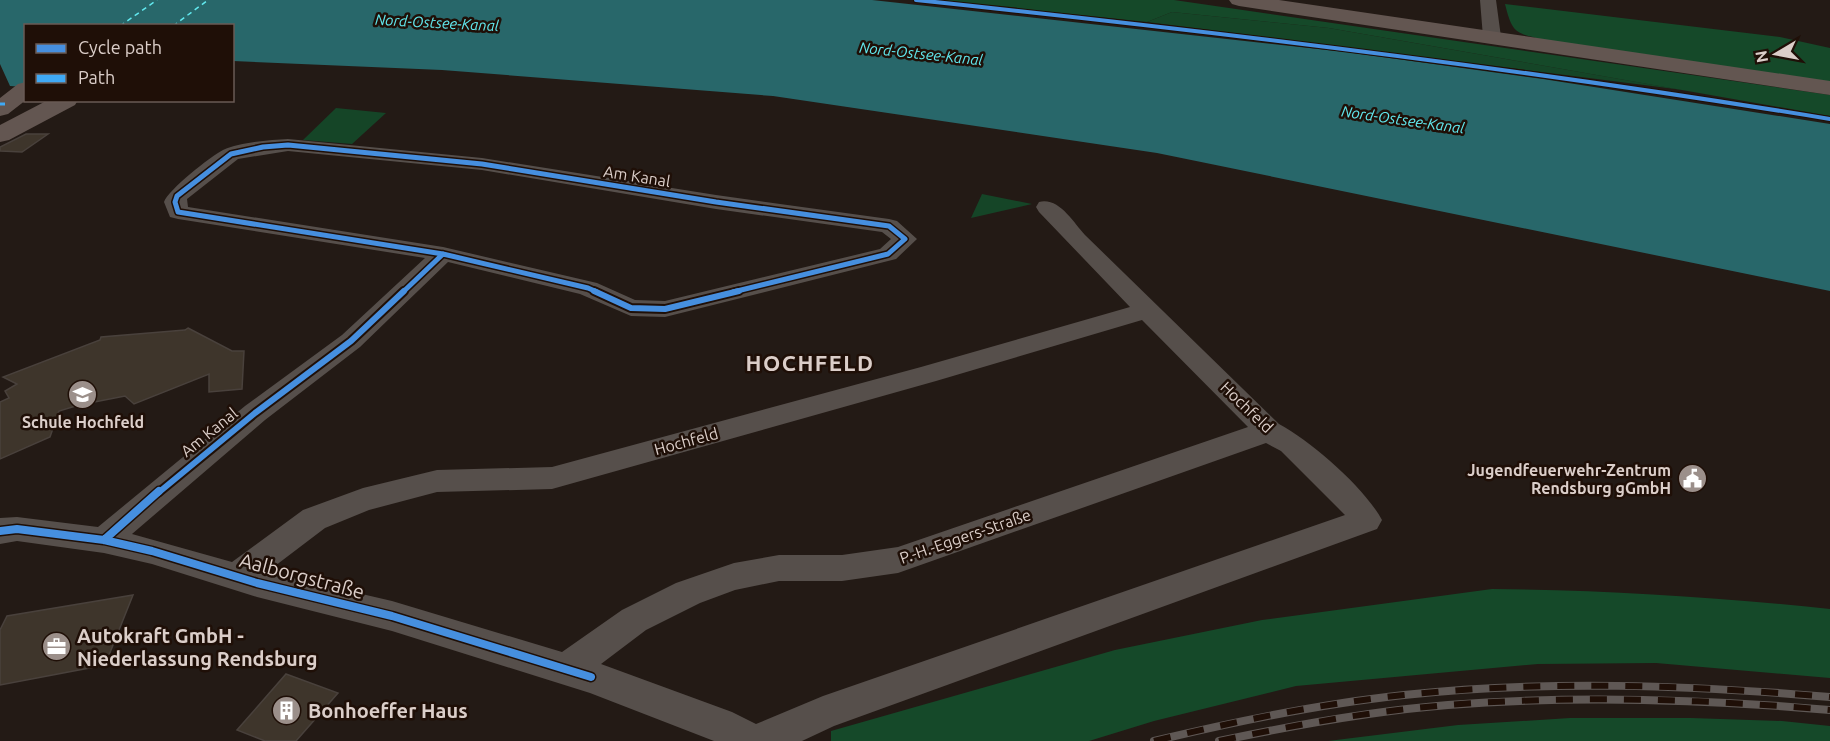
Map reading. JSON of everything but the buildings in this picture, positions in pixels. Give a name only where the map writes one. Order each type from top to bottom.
[{"type":"main road","points":[[1239,0],[1830,88]]},
{"type":"main road","points":[[0,109],[24,90]]},
{"type":"main road","points":[[0,135],[63,102]]},
{"type":"street","points":[[1488,0],[1492,37]]},
{"type":"street","name":"Am Kanal","points":[[288,145],[482,164],[716,202],[889,226],[905,239],[888,254],[665,309],[631,308],[588,288],[442,254],[178,212],[175,202],[177,196],[231,154],[263,147],[288,145]]},
{"type":"street","name":"Hochfeld","points":[[761,741],[824,713],[1366,520],[1360,511],[1291,444],[1269,431],[1047,207]]},
{"type":"street","name":"Am Kanal","points":[[104,540],[246,420],[351,341],[442,254]]},
{"type":"street","name":"Hochfeld","points":[[237,576],[314,519],[363,500],[437,482],[552,478],[926,375],[1148,310]]},
{"type":"street","name":"P.-H.-Eggers-Straße","points":[[566,670],[634,620],[688,593],[734,577],[779,567],[843,568],[898,560],[1269,431]]},
{"type":"street","name":"Aalborgstraße","points":[[0,531],[18,529],[104,540],[392,616],[566,670],[719,724],[750,741]]},
{"type":"green space","points":[[939,0],[1174,0],[1830,95],[1830,116],[1329,28],[1172,12],[1147,22]]},
{"type":"green space","points":[[1505,4],[1780,37],[1830,48],[1830,82],[1547,41],[1517,31],[1511,22]]},
{"type":"green space","points":[[1172,12],[1329,28],[1683,90],[1147,22]]},
{"type":"green space","points":[[336,108],[386,113],[352,144],[303,140]]},
{"type":"green space","points":[[982,194],[1032,204],[971,218]]},
{"type":"green space","points":[[1492,589],[1661,595],[1830,609],[1830,678],[1656,663],[1538,664],[1296,686],[1154,721],[1089,741],[831,741],[831,731],[1115,650],[1262,620]]},
{"type":"green space","points":[[1570,718],[1782,721],[1830,726],[1830,741],[1328,741],[1458,725]]},
{"type":"water","name":"Nord-Ostsee-Kanal","points":[[0,0],[872,0],[1346,52],[1543,79],[1830,124],[1830,291],[1157,153],[773,96],[442,70],[234,61],[234,24],[24,24],[24,87],[10,86],[0,64]]},
{"type":"ferry route","points":[[123,24],[157,0]]},
{"type":"ferry route","points":[[176,24],[208,0]]},
{"type":"railway","points":[[1154,741],[1309,708],[1457,690],[1617,686],[1830,697]]},
{"type":"railway","points":[[1219,741],[1362,715],[1496,702],[1592,699],[1687,701],[1830,710]]},
{"type":"marked path","points":[[0,104],[5,104]]},
{"type":"cycle path","points":[[916,0],[1145,24],[1374,52],[1602,83],[1830,119]]},
{"type":"cycle path","points":[[104,540],[164,487],[255,413],[351,341],[443,254],[178,212],[175,202],[177,196],[231,154],[263,147],[288,145],[482,164],[716,202],[889,226],[905,239],[888,254],[665,309],[631,308],[588,288],[443,254]]},
{"type":"cycle path","points":[[0,531],[17,529],[104,540],[152,551],[257,583],[392,616],[591,677]]},
{"type":"place","name":"Schule Hochfeld","points":[[83,394]]},
{"type":"place","name":"Jugendfeuerwehr-Zentrum Rendsburg gGmbH","points":[[1692,479]]},
{"type":"place","name":"Autokraft GmbH - Niederlassung Rendsburg","points":[[56,647]]},
{"type":"place","name":"Bonhoeffer Haus","points":[[287,711]]},
{"type":"district","name":"HOCHFELD","points":[[810,363]]}]
